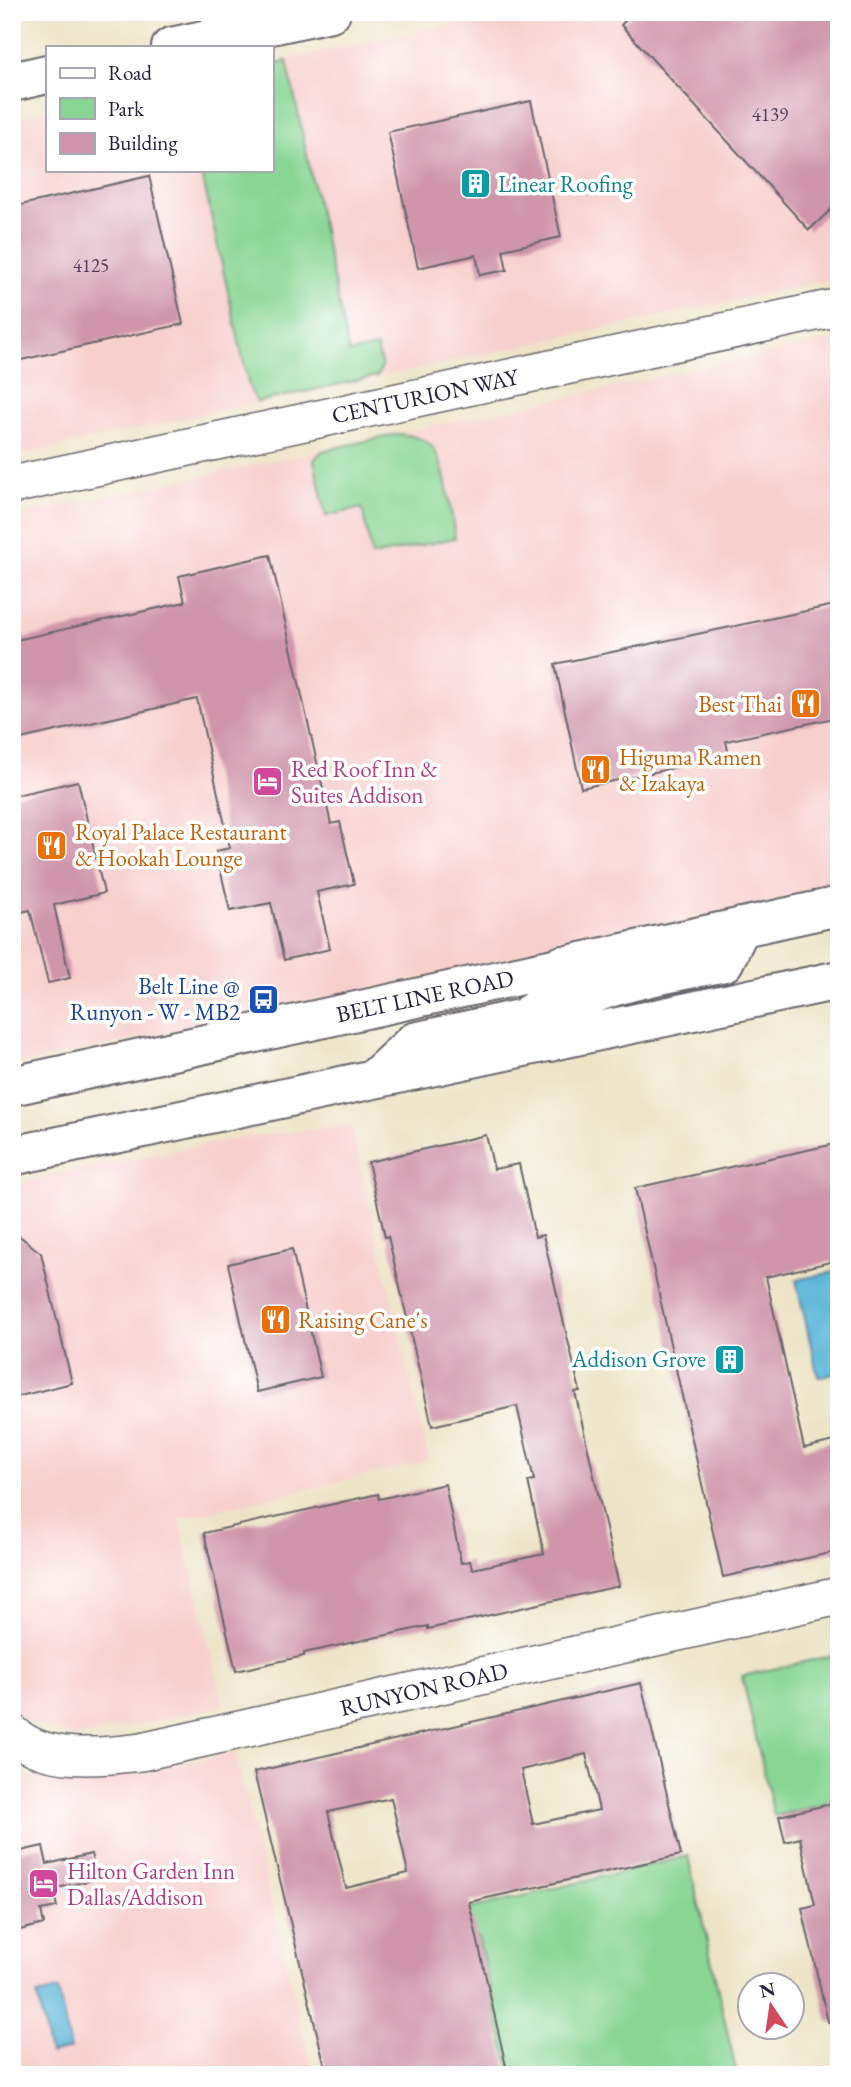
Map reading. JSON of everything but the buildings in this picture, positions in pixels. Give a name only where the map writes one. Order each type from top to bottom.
[{"type":"main road","points":[[176,46],[331,12]]},
{"type":"main road","points":[[12,82],[46,74]]},
{"type":"main road","name":"BELT LINE ROAD","points":[[12,1086],[839,906]]},
{"type":"main road","points":[[550,1042],[570,1007],[590,995],[724,962],[741,927]]},
{"type":"main road","points":[[374,1079],[414,1042],[524,1018],[554,996],[563,965]]},
{"type":"main road","points":[[12,1156],[839,980]]},
{"type":"street","name":"CENTURION WAY","points":[[12,485],[839,307]]},
{"type":"street","name":"RUNYON ROAD","points":[[12,1733],[23,1743],[94,1758],[141,1752],[839,1596]]},
{"type":"shaded area","points":[[506,12],[839,12],[839,278],[12,456],[12,119],[46,111],[46,172],[273,172],[273,63]]},
{"type":"shaded area","points":[[839,338],[839,887],[12,1066],[12,517]]},
{"type":"shaded area","points":[[351,1125],[429,1461],[179,1519],[224,1706],[77,1737],[12,1716],[12,1184],[237,1138]]},
{"type":"shaded area","points":[[235,1752],[313,2075],[12,2075],[12,1765],[27,1775],[63,1783],[144,1771]]},
{"type":"green space","points":[[287,61],[349,353],[377,347],[382,367],[377,376],[257,402],[249,387],[201,172],[273,172],[273,64]]},
{"type":"green space","points":[[398,434],[422,440],[435,451],[444,474],[455,538],[372,556],[362,508],[326,516],[314,460],[322,451]]},
{"type":"green space","points":[[839,1654],[839,1801],[774,1816],[742,1676]]},
{"type":"green space","points":[[688,1856],[737,2075],[511,2075],[478,1937],[439,1946],[432,1918]]},
{"type":"water","points":[[837,1271],[839,1372],[818,1377],[796,1280]]},
{"type":"water","points":[[58,1990],[71,2049],[50,2054],[37,1995]]},
{"type":"place","name":"Linear Roofing","points":[[475,184]]},
{"type":"place","name":"Best Thai","points":[[805,704]]},
{"type":"place","name":"Higuma Ramen & Izakaya","points":[[596,770]]},
{"type":"place","name":"Red Roof Inn & Suites Addison","points":[[268,782]]},
{"type":"place","name":"Royal Palace Restaurant & Hookah Lounge","points":[[52,845]]},
{"type":"place","name":"Belt Line @ Runyon - W - MB2","points":[[263,999]]},
{"type":"place","name":"Raising Cane's","points":[[275,1320]]},
{"type":"place","name":"Addison Grove","points":[[729,1359]]},
{"type":"place","name":"Hilton Garden Inn Dallas/Addison","points":[[44,1884]]}]
